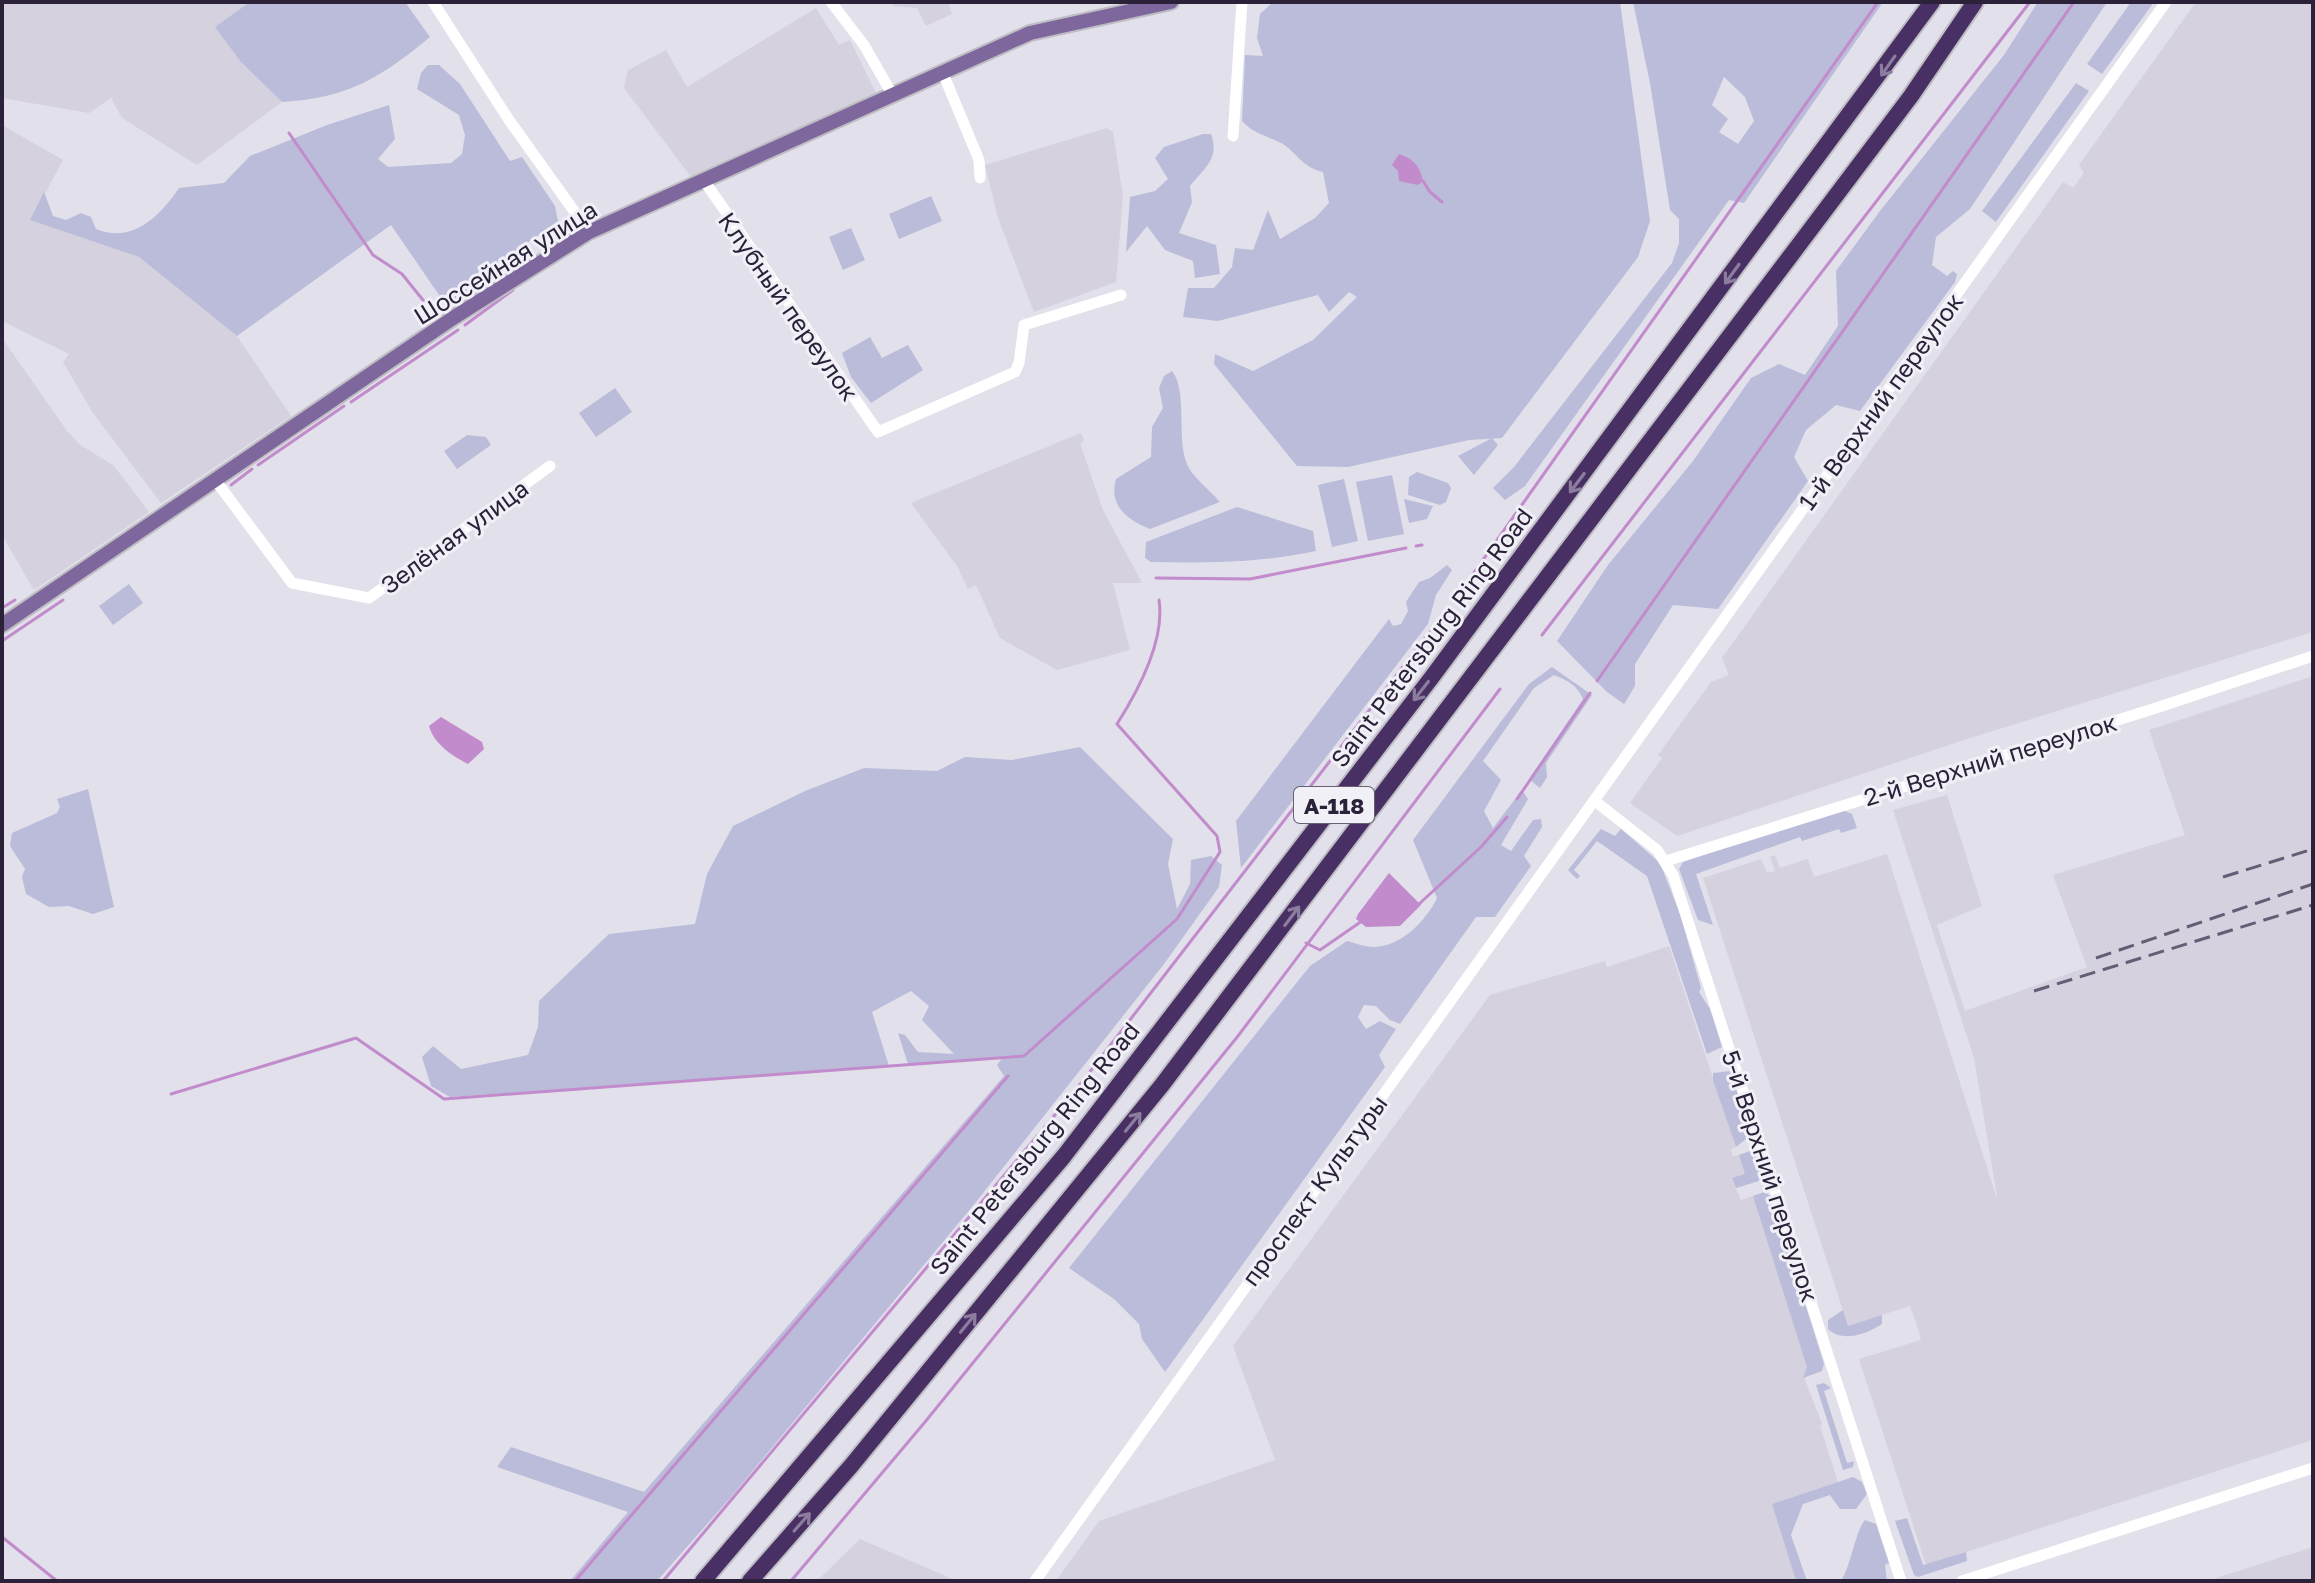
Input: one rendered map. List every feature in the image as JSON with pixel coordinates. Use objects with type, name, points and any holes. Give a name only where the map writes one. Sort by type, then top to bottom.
[{"type":"highway","name":"Saint Petersburg Ring Road","points":[[703,1581],[1064,1156],[1432,677],[1932,2]]},
{"type":"highway","name":"А-118","points":[[750,1581],[851,1466],[1162,1085],[1854,171],[1975,2]]},
{"type":"main road","name":"Шоссейная улица","points":[[2,625],[440,326],[589,232],[1030,33],[1171,2]]},
{"type":"street","points":[[433,2],[509,120],[589,232]]},
{"type":"street","points":[[831,2],[864,45],[892,94]]},
{"type":"street","points":[[1233,136],[1242,2]]},
{"type":"street","name":"1-й Верхний переулок","points":[[1595,801],[2166,2]]},
{"type":"street","points":[[942,71],[979,160],[980,178]]},
{"type":"street","name":"Клубный переулок","points":[[703,179],[878,432],[1015,372],[1024,325],[1121,295]]},
{"type":"street","name":"Зелёная улица","points":[[216,481],[292,583],[369,598],[550,466]]},
{"type":"street","name":"2-й Верхний переулок","points":[[1666,861],[2140,714],[2313,656]]},
{"type":"street","name":"5-й Верхний переулок","points":[[1595,801],[1666,861],[1691,927],[1901,1581]]},
{"type":"street","name":"проспект Культуры","points":[[1035,1581],[1595,801]]},
{"type":"street","points":[[1962,1581],[2313,1468]]},
{"type":"shaded area","points":[[2,2],[252,2],[241,62],[282,102],[197,165],[122,118],[111,98],[89,113],[2,98]]},
{"type":"shaded area","points":[[250,2],[405,2],[430,37],[379,75],[362,83],[326,96],[282,102],[241,62],[215,27]]},
{"type":"shaded area","points":[[892,2],[955,2],[949,5],[952,14],[926,26],[917,8],[894,6]]},
{"type":"shaded area","points":[[1273,2],[1620,2],[1650,221],[1638,257],[1502,438],[1469,440],[1348,467],[1297,466],[1214,364],[1215,354],[1253,371],[1313,340],[1357,297],[1349,292],[1329,312],[1318,295],[1218,321],[1183,317],[1188,288],[1214,288],[1232,267],[1235,248],[1253,250],[1268,210],[1280,239],[1315,218],[1329,203],[1323,172],[1309,167],[1281,143],[1255,132],[1242,121],[1245,55],[1263,56],[1257,38],[1260,14]]},
{"type":"shaded area","points":[[1633,2],[1883,2],[1744,203],[1729,200],[1525,486],[1505,500],[1493,488],[1514,467],[1672,263],[1679,243],[1679,219],[1670,210],[1650,83]],"holes":[[[1724,77],[1745,97],[1754,121],[1738,144],[1719,132],[1728,119],[1712,105]]]},
{"type":"shaded area","points":[[2038,2],[2107,2],[1970,209],[1936,237],[1932,265],[1947,276],[1953,271],[1957,274],[1955,282],[1860,411],[1836,405],[1806,430],[1794,457],[1808,481],[1718,609],[1673,605],[1635,664],[1635,686],[1624,704],[1607,692],[1557,641],[1608,565],[1693,461],[1751,378],[1779,364],[1805,375],[1838,326],[1836,271],[2004,55]]},
{"type":"shaded area","points":[[2131,2],[2154,2],[2102,74],[2087,64]]},
{"type":"shaded area","points":[[2196,2],[2313,2],[2313,632],[1970,738],[1677,836],[1630,803],[1662,758],[1658,755],[1711,682],[1729,675],[1722,658],[2063,182],[2073,188],[2084,173],[2079,165]]},
{"type":"shaded area","points":[[816,8],[839,45],[850,40],[877,95],[691,177],[624,88],[628,70],[666,50],[687,87]]},
{"type":"shaded area","points":[[428,65],[439,65],[460,84],[510,161],[522,157],[555,206],[558,221],[492,268],[488,277],[448,308],[391,225],[237,336],[139,257],[30,220],[44,192],[53,216],[66,220],[81,213],[91,217],[96,229],[109,233],[134,230],[154,217],[179,188],[224,183],[250,156],[327,125],[389,105],[395,139],[378,159],[388,167],[451,163],[462,154],[465,135],[459,115],[417,89],[421,73]]},
{"type":"shaded area","points":[[2076,83],[2089,91],[1996,222],[1982,211]]},
{"type":"shaded area","points":[[2,125],[63,160],[31,220],[139,257],[237,336],[291,416],[161,503],[93,413],[63,362],[69,354],[2,321]]},
{"type":"shaded area","points":[[1107,128],[1113,132],[1123,196],[1116,282],[1034,312],[998,218],[985,165]]},
{"type":"shaded area","points":[[1211,134],[1212,157],[1190,186],[1192,202],[1179,233],[1216,245],[1220,274],[1195,278],[1193,261],[1165,250],[1147,226],[1126,252],[1130,197],[1155,191],[1168,179],[1155,158],[1164,147]]},
{"type":"shaded area","points":[[1399,154],[1418,167],[1423,181],[1418,185],[1399,181],[1398,171],[1392,165]]},
{"type":"shaded area","points":[[931,196],[942,221],[899,239],[889,214]]},
{"type":"shaded area","points":[[851,228],[865,260],[843,270],[829,237]]},
{"type":"shaded area","points":[[870,337],[882,358],[908,345],[923,370],[871,403],[851,377],[842,353]]},
{"type":"shaded area","points":[[2,338],[67,431],[79,444],[114,466],[149,512],[34,590],[2,535]]},
{"type":"shaded area","points":[[1172,371],[1180,390],[1182,441],[1187,464],[1220,502],[1150,529],[1122,511],[1114,489],[1116,479],[1151,457],[1152,427],[1163,408],[1159,388],[1164,376]]},
{"type":"shaded area","points":[[615,388],[632,412],[596,437],[579,413]]},
{"type":"shaded area","points":[[1081,433],[1084,441],[1080,443],[1102,508],[1142,583],[1113,583],[1130,650],[1057,670],[1000,638],[976,585],[968,589],[957,566],[911,503]]},
{"type":"shaded area","points":[[467,435],[486,437],[491,445],[457,469],[444,451]]},
{"type":"shaded area","points":[[1492,438],[1498,445],[1474,475],[1458,456]]},
{"type":"shaded area","points":[[1417,472],[1448,483],[1451,488],[1446,502],[1440,505],[1408,495],[1409,477]]},
{"type":"shaded area","points":[[1392,475],[1404,534],[1368,541],[1356,482]]},
{"type":"shaded area","points":[[1344,479],[1358,541],[1332,547],[1318,485]]},
{"type":"shaded area","points":[[1404,499],[1433,506],[1427,519],[1409,523]]},
{"type":"shaded area","points":[[1237,507],[1313,531],[1316,551],[1234,561],[1151,562],[1145,558],[1146,542]]},
{"type":"shaded area","points":[[1447,565],[1452,570],[1436,595],[1428,624],[1241,868],[1236,821],[1389,619],[1393,626],[1401,624],[1408,611],[1406,602],[1419,582]]},
{"type":"shaded area","points":[[129,584],[143,603],[113,625],[99,606]]},
{"type":"shaded area","points":[[1552,667],[1592,695],[1546,763],[1547,777],[1540,788],[1529,779],[1583,699],[1575,687],[1563,679],[1554,675],[1534,688],[1483,761],[1501,780],[1484,811],[1493,828],[1522,790],[1528,799],[1501,845],[1511,851],[1533,820],[1541,819],[1542,827],[1524,856],[1531,866],[1495,917],[1476,917],[1400,1024],[1390,1020],[1376,1006],[1364,1005],[1358,1017],[1366,1029],[1380,1021],[1396,1029],[1379,1055],[1385,1067],[1165,1372],[1142,1339],[1139,1324],[1114,1299],[1069,1268],[1310,966],[1347,941],[1373,947],[1393,943],[1403,938],[1426,915],[1437,898],[1413,840],[1529,684]]},
{"type":"shaded area","points":[[2313,676],[2313,1440],[1926,1565],[1859,1359],[1921,1340],[1917,1325],[1910,1306],[1848,1326],[1703,878],[1761,859],[1767,873],[1775,871],[1770,857],[1775,855],[1780,868],[1808,859],[1814,877],[1887,854],[1998,1202],[1974,1058],[1893,810],[1947,795],[1982,906],[1937,925],[1965,1011],[2087,967],[2053,875],[2185,835],[2149,730]]},
{"type":"shaded area","points":[[441,717],[482,742],[484,749],[468,764],[444,749],[431,732],[429,726]]},
{"type":"shaded area","points":[[1080,747],[1173,839],[1168,864],[1177,909],[1190,884],[1191,860],[1211,856],[1222,865],[1219,887],[1164,964],[972,1207],[731,1497],[657,1581],[570,1581],[628,1512],[497,1467],[511,1447],[644,1492],[1004,1076],[997,1065],[1003,1057],[908,1064],[898,1033],[905,1035],[918,1052],[954,1054],[922,1020],[929,1006],[911,991],[872,1012],[889,1066],[450,1097],[431,1086],[422,1057],[433,1046],[461,1069],[528,1055],[538,1027],[539,1001],[609,934],[695,924],[707,874],[733,826],[805,791],[864,768],[937,771],[965,757],[1012,760]]},
{"type":"shaded area","points":[[88,789],[114,907],[93,914],[69,906],[49,907],[26,894],[22,877],[25,869],[10,846],[12,833],[57,813],[60,807],[57,799]]},
{"type":"shaded area","points":[[1840,809],[1852,814],[1857,828],[1841,833],[1839,829],[1802,841],[1800,837],[1696,874],[1713,925],[1698,920],[1679,869],[1683,862]]},
{"type":"shaded area","points":[[1601,829],[1615,836],[1621,829],[1660,863],[1680,914],[1701,988],[1699,992],[1710,1009],[1722,1047],[1707,1054],[1647,876],[1597,841],[1574,870],[1580,876],[1577,879],[1568,870]]},
{"type":"shaded area","points":[[1389,873],[1421,905],[1400,926],[1366,927],[1356,919],[1358,914]]},
{"type":"shaded area","points":[[1669,946],[1736,1147],[1731,1149],[1733,1156],[1739,1155],[1746,1174],[1732,1179],[1741,1200],[1753,1196],[1756,1201],[1808,1367],[1804,1377],[1822,1424],[1820,1426],[1838,1482],[1772,1504],[1796,1581],[1056,1581],[1099,1521],[1275,1460],[1233,1346],[1490,995],[1605,961],[1607,967]]},
{"type":"shaded area","points":[[1731,1071],[1751,1135],[1736,1147],[1713,1080],[1713,1073]]},
{"type":"shaded area","points":[[1750,1151],[1757,1154],[1764,1175],[1759,1181],[1736,1188],[1732,1178],[1745,1174],[1739,1155]]},
{"type":"shaded area","points":[[1764,1192],[1771,1196],[1824,1364],[1822,1371],[1803,1378],[1807,1367],[1753,1196]]},
{"type":"shaded area","points":[[1843,1310],[1848,1326],[1882,1315],[1882,1324],[1855,1336],[1840,1336],[1828,1329],[1828,1320]]},
{"type":"shaded area","points":[[1824,1383],[1831,1388],[1824,1391],[1847,1463],[1854,1461],[1853,1467],[1843,1470],[1816,1385]]},
{"type":"shaded area","points":[[1853,1477],[1862,1482],[1867,1494],[1856,1509],[1840,1509],[1830,1495],[1803,1504],[1791,1535],[1807,1581],[1796,1581],[1772,1504]]},
{"type":"shaded area","points":[[1907,1518],[1923,1565],[1966,1552],[1967,1561],[1918,1577],[1914,1575],[1895,1521]]},
{"type":"shaded area","points":[[1865,1520],[1876,1524],[1889,1563],[1885,1565],[1887,1581],[1841,1581],[1859,1532]]},
{"type":"shaded area","points":[[860,1539],[957,1581],[817,1581]]},
{"type":"shaded area","points":[[2313,1547],[2313,1581],[2207,1581]]},
{"type":"waterway","points":[[1463,588],[1878,2]]},
{"type":"waterway","points":[[1542,635],[2030,2]]},
{"type":"waterway","points":[[1597,681],[2074,2]]},
{"type":"waterway","points":[[289,133],[373,255],[402,274],[427,305]]},
{"type":"waterway","points":[[1423,181],[1442,202]]},
{"type":"waterway","points":[[465,325],[513,290]]},
{"type":"waterway","points":[[351,402],[458,330]]},
{"type":"waterway","points":[[258,465],[344,406]]},
{"type":"waterway","points":[[231,485],[252,469]]},
{"type":"waterway","points":[[1416,546],[1422,545]]},
{"type":"waterway","points":[[1156,578],[1250,579],[1406,548]]},
{"type":"waterway","points":[[2,608],[15,600]]},
{"type":"waterway","points":[[2,641],[63,600]]},
{"type":"waterway","points":[[171,1094],[356,1038],[444,1099],[1024,1056],[1177,919],[1220,852],[1217,836],[1117,724],[1141,681],[1154,648],[1160,615],[1159,600]]},
{"type":"waterway","points":[[663,1581],[1075,1091],[1432,629]]},
{"type":"waterway","points":[[791,1581],[925,1422],[1238,1036],[1500,689]]},
{"type":"waterway","points":[[1517,799],[1590,693]]},
{"type":"waterway","points":[[1419,904],[1481,847],[1507,817]]},
{"type":"waterway","points":[[1306,943],[1320,950],[1362,921]]},
{"type":"waterway","points":[[575,1581],[1008,1076]]},
{"type":"waterway","points":[[2,1537],[57,1581]]},
{"type":"railway","points":[[2223,877],[2313,849]]},
{"type":"railway","points":[[2096,958],[2313,884]]},
{"type":"railway","points":[[2034,991],[2313,905]]}]
